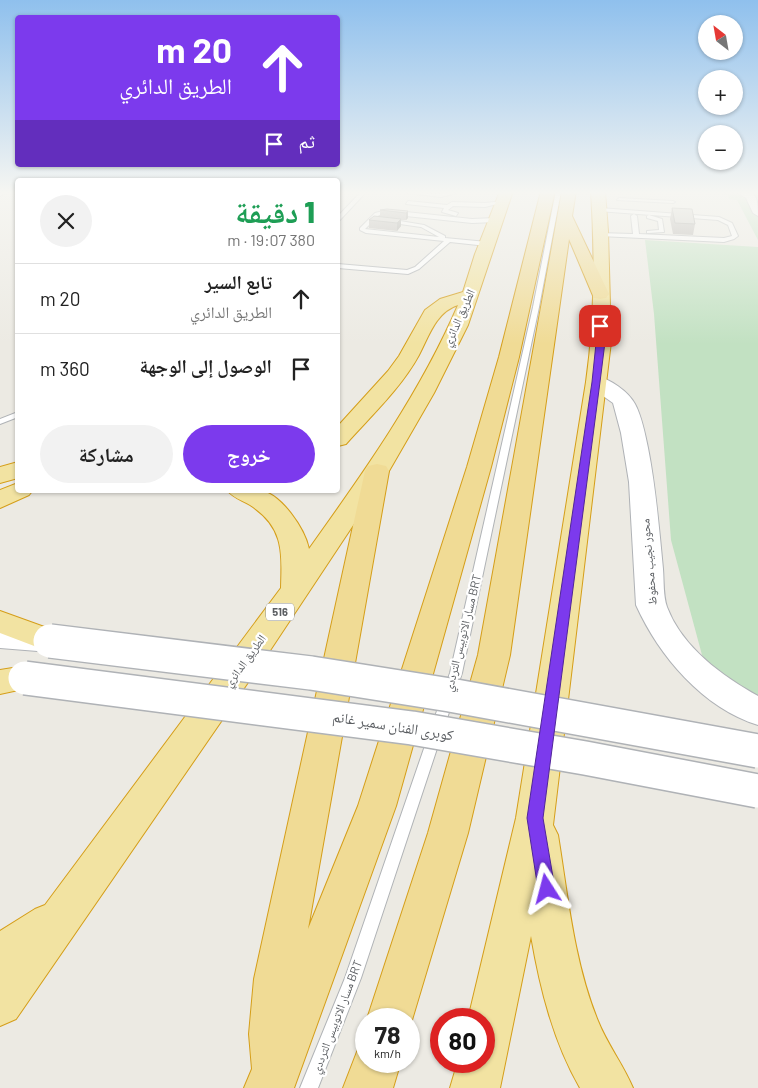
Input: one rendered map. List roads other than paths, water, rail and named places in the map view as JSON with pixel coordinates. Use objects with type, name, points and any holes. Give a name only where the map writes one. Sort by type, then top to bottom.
[{"type":"highway","name":"الطريق الدائري","points":[[0,1003],[378,471],[423,393],[459,325],[489,242]]},
{"type":"highway","points":[[272,1081],[377,806],[482,459],[510,357],[546,242]]},
{"type":"highway","points":[[393,1008],[448,833],[494,655],[554,242]]},
{"type":"highway","points":[[578,242],[588,270],[600,294]]},
{"type":"highway","points":[[494,1008],[535,818],[601,342],[600,294],[606,242]]},
{"type":"highway","points":[[340,437],[395,375],[408,357],[431,314],[446,303],[471,295]]},
{"type":"highway","points":[[0,476],[15,470]]},
{"type":"highway","points":[[272,1081],[273,1008],[277,979],[378,471]]},
{"type":"highway","points":[[0,500],[15,492]]},
{"type":"highway","points":[[245,493],[268,506],[286,524],[295,546],[296,588]]},
{"type":"highway","points":[[0,621],[50,641]]},
{"type":"highway","points":[[721,784],[758,803]]},
{"type":"highway","points":[[535,818],[561,978],[569,1009],[580,1040],[608,1088]]},
{"type":"highway","points":[[0,956],[63,914]]},
{"type":"highway","points":[[368,1088],[373,1073]]},
{"type":"highway","points":[[475,1088],[479,1073]]},
{"type":"main road","name":"محور نجيب محفوظ","points":[[596,382],[621,398],[625,405],[633,433],[642,482],[651,605],[656,618],[675,648],[688,662],[723,691],[758,712]]},
{"type":"main road","points":[[0,637],[50,641],[320,674],[557,714],[758,751]]},
{"type":"main road","name":"كوبرى الفنان سمير غانم","points":[[8,678],[269,708],[412,728],[562,753],[758,791]]},
{"type":"lane","points":[[340,266],[408,272],[417,268],[446,242]]},
{"type":"lane","name":"مسار الاتوبيس الترددي BRT","points":[[309,1088],[353,978],[456,673],[550,242]]},
{"type":"lane","points":[[0,422],[15,415]]}]
